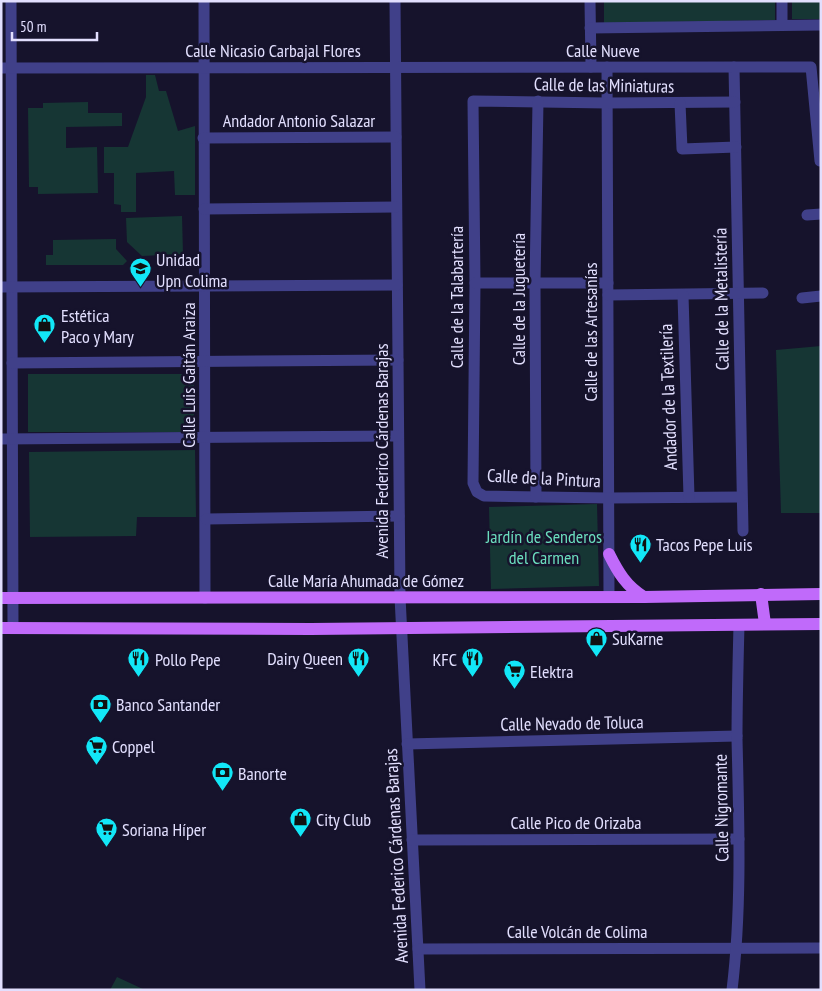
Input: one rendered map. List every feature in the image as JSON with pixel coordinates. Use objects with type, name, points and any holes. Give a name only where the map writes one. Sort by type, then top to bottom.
[{"type":"main road","points":[[609,554],[632,590],[644,597]]},
{"type":"main road","points":[[761,594],[765,624]]},
{"type":"main road","name":"Calle María Ahumada de Gómez","points":[[7,598],[644,597],[821,594]]},
{"type":"main road","points":[[7,628],[401,628],[821,624]]},
{"type":"street","points":[[7,628],[6,439],[12,363],[6,287],[6,68],[11,1]]},
{"type":"street","name":"Calle Luis Gaitán Araiza","points":[[204,1],[205,598]]},
{"type":"street","name":"Avenida Federico Cárdenas Barajas","points":[[395,1],[400,597],[420,990]]},
{"type":"street","points":[[590,1],[591,67]]},
{"type":"street","points":[[782,1],[782,26]]},
{"type":"street","points":[[590,28],[821,25]]},
{"type":"street","name":"Calle Nicasio Carbajal Flores","points":[[6,68],[395,67]]},
{"type":"street","name":"Calle Nueve","points":[[395,67],[811,67],[818,116]]},
{"type":"street","name":"Calle de las Artesanías","points":[[607,67],[609,596]]},
{"type":"street","name":"Calle de la Metalistería","points":[[734,67],[740,293],[743,531]]},
{"type":"street","name":"Calle de las Miniaturas","points":[[473,101],[607,104],[735,102]]},
{"type":"street","name":"Calle de la Talabartería","points":[[473,101],[473,484],[477,492]]},
{"type":"street","name":"Calle de la Juguetería","points":[[536,497],[535,283],[538,101]]},
{"type":"street","points":[[680,103],[682,149],[736,147]]},
{"type":"street","points":[[818,116],[820,162]]},
{"type":"street","name":"Andador Antonio Salazar","points":[[203,138],[396,137]]},
{"type":"street","points":[[204,209],[396,207]]},
{"type":"street","points":[[807,215],[821,214]]},
{"type":"street","points":[[474,283],[608,282]]},
{"type":"street","points":[[6,287],[397,285]]},
{"type":"street","points":[[608,295],[763,293]]},
{"type":"street","name":"Andador de la Textilería","points":[[683,295],[689,498]]},
{"type":"street","points":[[802,298],[821,296]]},
{"type":"street","points":[[12,363],[398,360]]},
{"type":"street","points":[[6,439],[398,436]]},
{"type":"street","name":"Calle de la Pintura","points":[[477,492],[484,496],[536,497],[742,497]]},
{"type":"street","points":[[206,519],[399,516]]},
{"type":"street","name":"Calle Nigromante","points":[[732,990],[737,947],[739,625]]},
{"type":"street","name":"Calle Nevado de Toluca","points":[[407,744],[737,736]]},
{"type":"street","name":"Calle Pico de Orizaba","points":[[412,840],[739,839]]},
{"type":"street","name":"Calle Volcán de Colima","points":[[418,950],[821,948]]},
{"type":"green space","points":[[604,1],[775,1],[775,20],[604,23]]},
{"type":"green space","points":[[792,1],[821,1],[821,19],[792,19]]},
{"type":"green space","points":[[146,75],[155,75],[159,91],[166,91],[178,131],[195,126],[195,195],[175,195],[174,171],[136,173],[136,212],[121,212],[121,205],[114,204],[114,173],[104,173],[104,147],[128,147],[146,97]]},
{"type":"green space","points":[[88,102],[88,113],[122,113],[122,126],[66,127],[66,148],[97,147],[98,193],[38,194],[38,187],[29,187],[28,108],[43,108],[43,103]]},
{"type":"green space","points":[[182,216],[183,254],[142,256],[127,242],[126,218]]},
{"type":"green space","points":[[116,239],[116,249],[127,261],[123,265],[46,265],[46,255],[53,255],[53,240]]},
{"type":"green space","points":[[821,346],[821,513],[781,513],[776,350]]},
{"type":"green space","points":[[28,374],[194,374],[194,432],[28,432]]},
{"type":"green space","points":[[195,450],[196,517],[137,517],[136,536],[30,537],[29,452]]},
{"type":"green space","name":"Jardín de Senderos del Carmen","points":[[597,504],[599,586],[491,589],[489,507]]},
{"type":"green space","points":[[117,977],[145,990],[110,990]]},
{"type":"place","name":"Unidad Upn Colima","points":[[140,288]]},
{"type":"place","name":"Estética Paco y Mary","points":[[45,344]]},
{"type":"place","name":"Tacos Pepe Luis","points":[[640,563]]},
{"type":"place","name":"SuKarne","points":[[596,657]]},
{"type":"place","name":"Dairy Queen","points":[[359,677]]},
{"type":"place","name":"Pollo Pepe","points":[[139,678]]},
{"type":"place","name":"KFC","points":[[473,678]]},
{"type":"place","name":"Elektra","points":[[514,690]]},
{"type":"place","name":"Banco Santander","points":[[100,723]]},
{"type":"place","name":"Coppel","points":[[96,765]]},
{"type":"place","name":"Banorte","points":[[222,792]]},
{"type":"place","name":"City Club","points":[[300,838]]},
{"type":"place","name":"Soriana Híper","points":[[106,848]]}]
